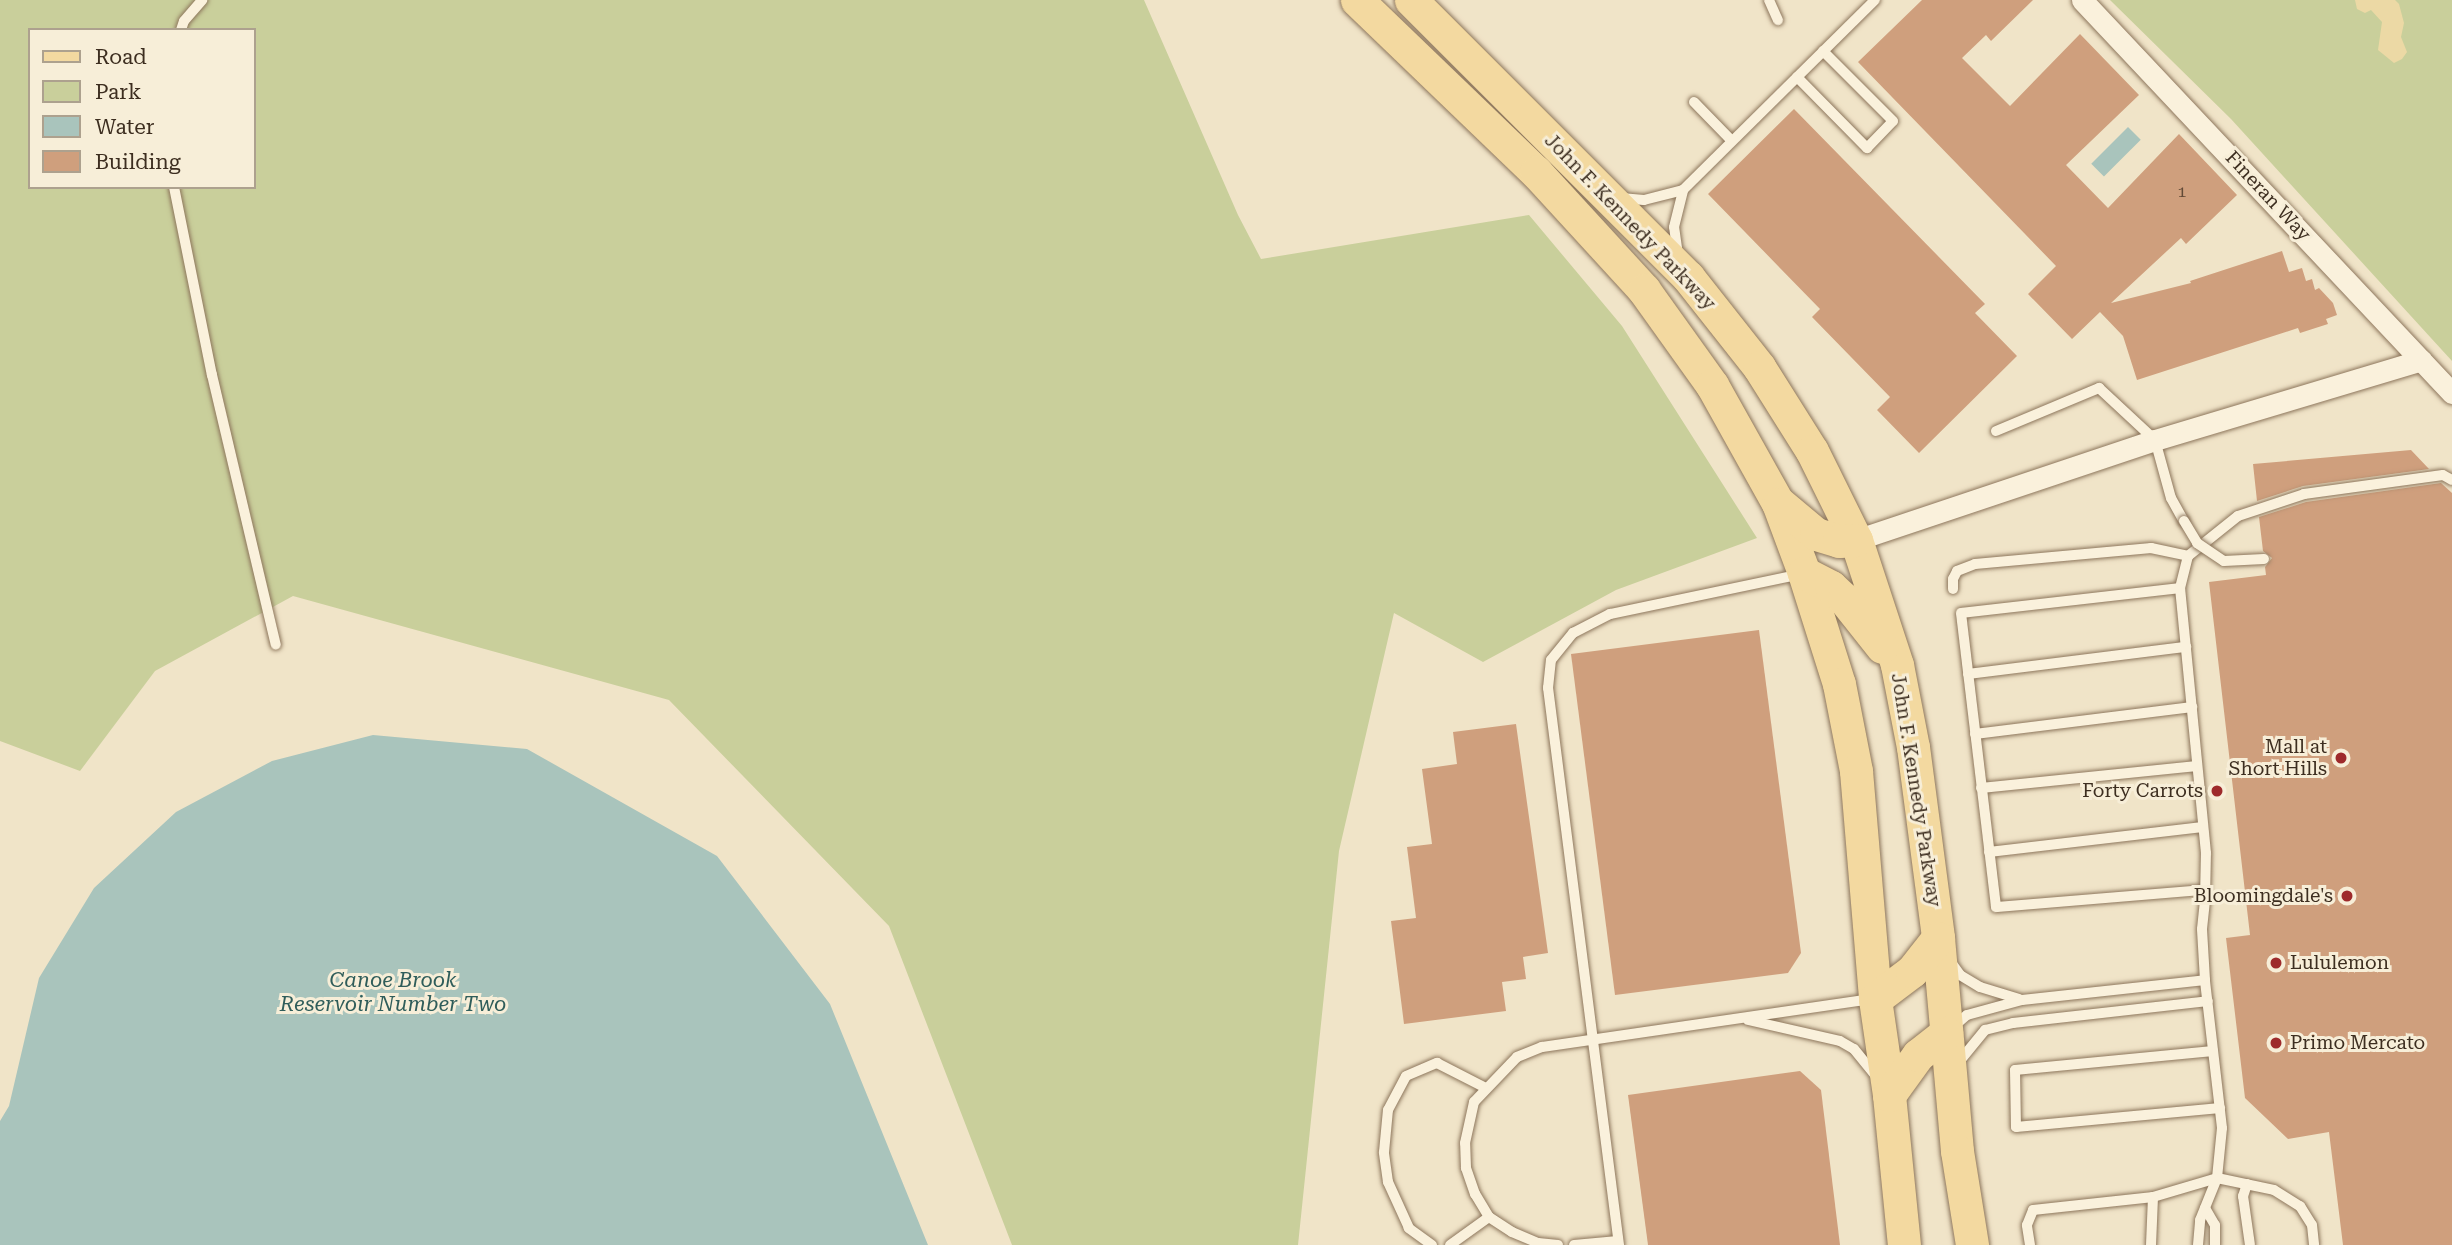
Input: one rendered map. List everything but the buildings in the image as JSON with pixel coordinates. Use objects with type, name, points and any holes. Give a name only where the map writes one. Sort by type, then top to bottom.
[{"type":"main road","name":"John F. Kennedy Parkway","points":[[1357,0],[1536,172],[1644,290],[1712,385],[1778,503],[1804,573],[1839,684],[1856,771],[1875,999],[1889,1095],[1904,1245]]},
{"type":"main road","name":"John F. Kennedy Parkway","points":[[1411,0],[1679,269],[1759,367],[1812,451],[1856,540],[1897,665],[1926,831],[1951,1082],[1972,1245]]},
{"type":"main road","points":[[1778,503],[1816,534],[1839,541],[1856,540]]},
{"type":"main road","points":[[1804,573],[1830,587],[1844,599],[1897,665]]},
{"type":"main road","points":[[1875,999],[1912,971],[1938,938]]},
{"type":"main road","points":[[1889,1095],[1918,1055],[1946,1033]]},
{"type":"street","name":"Fineran Way","points":[[2082,0],[2452,393]]},
{"type":"street","points":[[1856,540],[2155,440],[2421,360]]},
{"type":"lane","points":[[182,28],[184,21],[202,0]]},
{"type":"lane","points":[[1769,0],[1778,20]]},
{"type":"lane","points":[[1609,197],[1644,200],[1683,190],[1875,0]]},
{"type":"lane","points":[[1797,77],[1867,148],[1894,121],[1823,51]]},
{"type":"lane","points":[[1694,102],[1732,141]]},
{"type":"lane","points":[[174,189],[212,374],[276,645]]},
{"type":"lane","points":[[1679,269],[1674,228],[1683,190]]},
{"type":"lane","points":[[1996,431],[2099,388],[2155,440],[2171,498],[2197,543],[2224,561],[2264,559]]},
{"type":"lane","points":[[2198,1245],[2200,1220],[2217,1178],[2222,1128],[2205,980],[2203,827],[2180,588],[2188,556],[2238,516],[2304,494],[2443,475],[2452,480]]},
{"type":"lane","points":[[1954,589],[1953,579],[1957,571],[1975,564],[2151,548],[2188,556]]},
{"type":"lane","points":[[1574,1245],[1618,1243],[1548,688],[1551,660],[1573,633],[1610,614],[1804,573]]},
{"type":"lane","points":[[2180,588],[1961,614],[1996,907],[2205,890]]},
{"type":"lane","points":[[1968,674],[2186,647]]},
{"type":"lane","points":[[1975,734],[2192,707]]},
{"type":"lane","points":[[1981,788],[2197,766]]},
{"type":"lane","points":[[1989,852],[2203,827]]},
{"type":"lane","points":[[1938,938],[1961,975],[1980,987],[2022,1000]]},
{"type":"lane","points":[[1946,1033],[1967,1015],[2022,1000],[2205,980]]},
{"type":"lane","points":[[1558,1245],[1538,1243],[1512,1232],[1489,1217],[1475,1194],[1466,1168],[1465,1143],[1474,1101],[1484,1087],[1517,1057],[1542,1048],[1875,999]]},
{"type":"lane","points":[[1951,1082],[1960,1058],[1985,1030],[2013,1023],[2207,1001]]},
{"type":"lane","points":[[1742,1018],[1840,1041],[1854,1049],[1889,1095]]},
{"type":"lane","points":[[2213,1051],[2015,1070],[2017,1128],[2220,1108]]},
{"type":"lane","points":[[1432,1245],[1409,1228],[1388,1182],[1384,1152],[1388,1110],[1406,1076],[1437,1063],[1484,1087]]},
{"type":"lane","points":[[2030,1245],[2027,1224],[2033,1210],[2153,1197],[2217,1178],[2274,1191],[2300,1206],[2312,1225],[2314,1245]]},
{"type":"lane","points":[[2246,1184],[2244,1196],[2250,1245]]},
{"type":"lane","points":[[2151,1245],[2153,1197]]},
{"type":"lane","points":[[2205,1208],[2215,1225],[2215,1245]]},
{"type":"lane","points":[[1450,1245],[1489,1217]]},
{"type":"green space","points":[[0,0],[1144,0],[1238,215],[1261,259],[1529,215],[1622,326],[1757,538],[1616,590],[1483,662],[1394,613],[1339,851],[1298,1245],[1012,1245],[889,926],[669,700],[293,596],[155,671],[80,771],[0,741]]},
{"type":"green space","points":[[2110,0],[2452,0],[2452,361],[2231,119]]},
{"type":"sand","points":[[2355,0],[2395,0],[2399,4],[2404,23],[2401,37],[2407,52],[2402,59],[2394,63],[2378,50],[2382,22],[2371,10],[2365,13],[2357,9]]},
{"type":"water","points":[[2128,127],[2141,140],[2104,176],[2091,164]]},
{"type":"water","name":"Canoe Brook Reservoir Number Two","points":[[373,735],[527,749],[717,856],[830,1004],[928,1245],[0,1245],[0,1121],[9,1106],[39,978],[94,888],[176,812],[272,761]]},
{"type":"place","name":"Mall at Short Hills","points":[[2341,758]]},
{"type":"place","name":"Forty Carrots","points":[[2217,791]]},
{"type":"place","name":"Bloomingdale's","points":[[2347,896]]},
{"type":"place","name":"Lululemon","points":[[2276,963]]},
{"type":"place","name":"Primo Mercato","points":[[2276,1043]]}]
